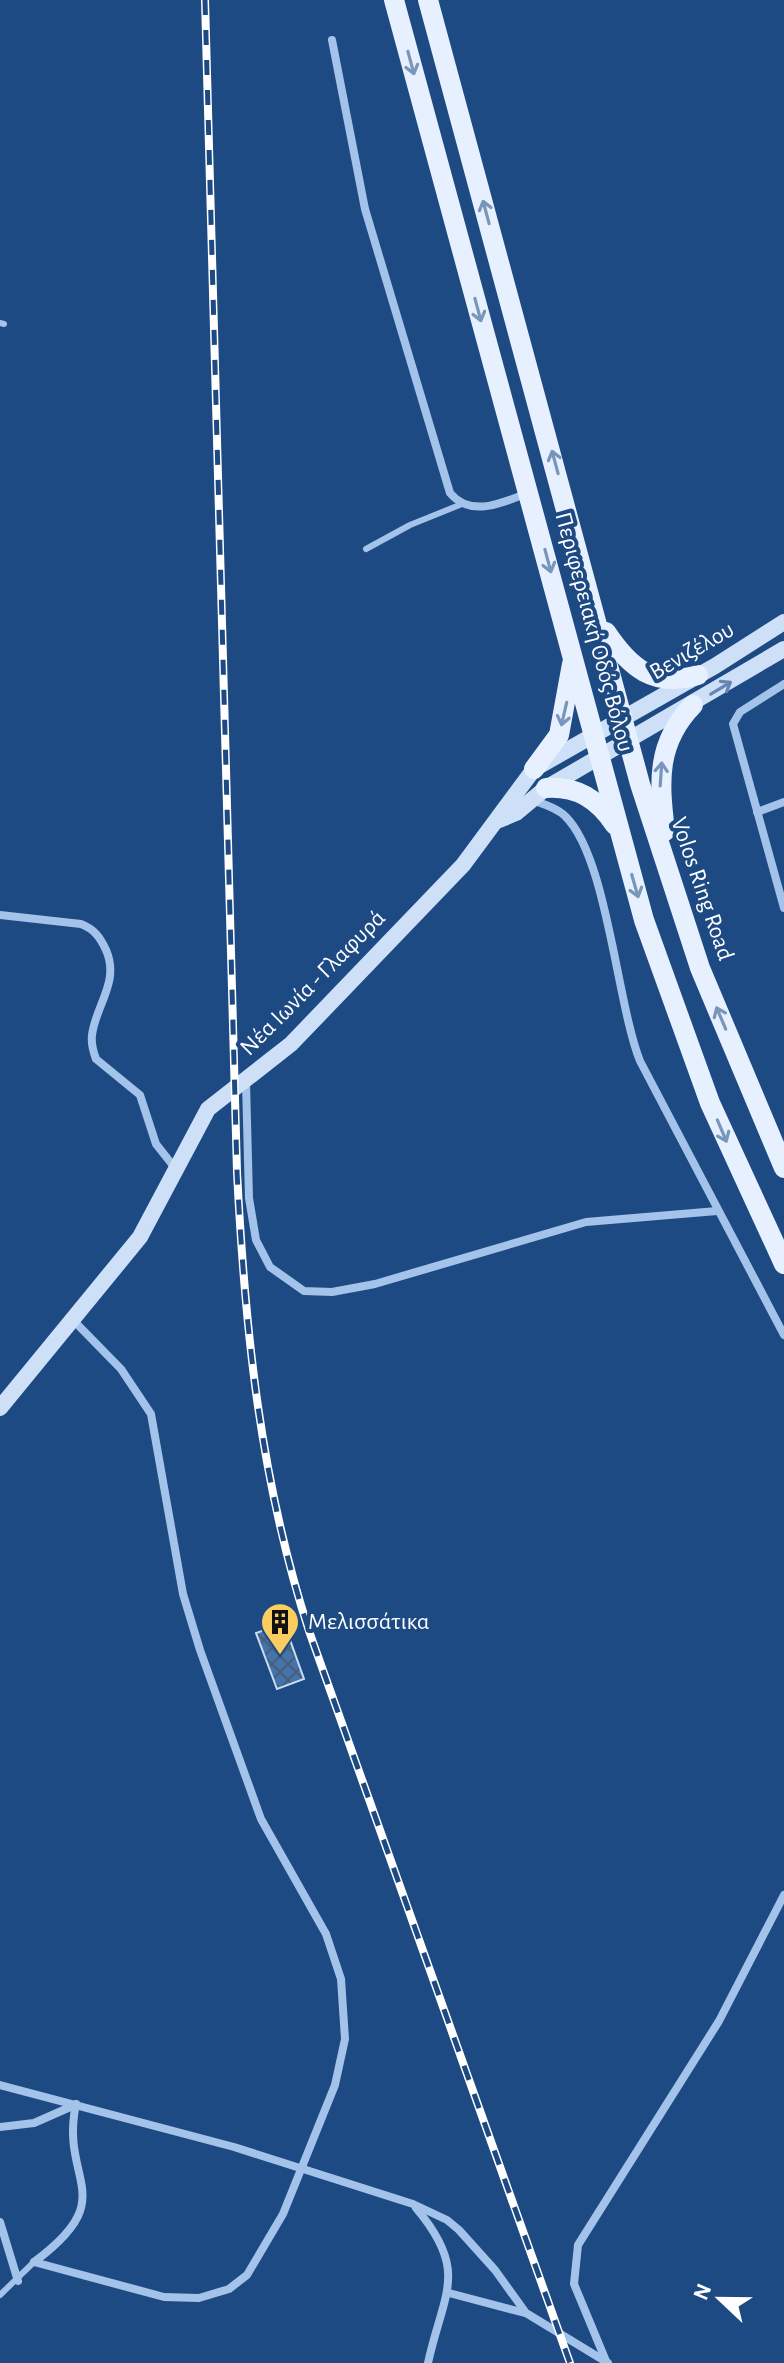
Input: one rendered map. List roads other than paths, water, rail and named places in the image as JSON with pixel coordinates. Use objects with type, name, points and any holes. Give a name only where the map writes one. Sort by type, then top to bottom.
[{"type":"main road","name":"Περιφερειακή Οδός Βόλου","points":[[394,0],[596,734],[644,920],[710,1103],[784,1264]]},
{"type":"main road","name":"Περιφερειακή Οδός Βόλου","points":[[428,0],[598,618]]},
{"type":"main road","points":[[598,618],[628,661],[647,675],[668,680],[698,675]]},
{"type":"main road","name":"Volos Ring Road","points":[[598,618],[623,718],[670,879],[700,968],[784,1168]]},
{"type":"main road","name":"Βενιζέλου","points":[[623,718],[784,622]]},
{"type":"main road","name":"Βενιζέλου","points":[[630,741],[784,649]]},
{"type":"main road","points":[[534,769],[553,746],[563,724],[573,652]]},
{"type":"main road","points":[[670,879],[659,785],[662,759],[671,733],[693,705]]},
{"type":"main road","name":"Νέα Ιωνία - Γλαφυρά","points":[[1,1406],[140,1237],[208,1109],[291,1044],[463,865],[534,769],[623,718]]},
{"type":"main road","name":"Νέα Ιωνία - Γλαφυρά","points":[[496,822],[516,813],[538,794],[630,741]]},
{"type":"main road","points":[[538,794],[567,788],[587,796],[604,810],[620,834]]},
{"type":"street","points":[[332,40],[365,209],[447,484],[462,504],[480,508],[529,493]]},
{"type":"street","points":[[784,684],[740,712],[734,720],[784,908]]},
{"type":"street","points":[[538,794],[562,813],[582,842],[614,951],[634,1046],[784,1335]]},
{"type":"street","points":[[757,812],[784,802]]},
{"type":"street","points":[[0,915],[81,924],[92,929],[103,943],[111,969],[111,982],[92,1032],[96,1059],[140,1095],[156,1144],[176,1169]]},
{"type":"street","points":[[246,1082],[249,1198],[256,1240],[270,1267],[304,1291],[332,1292],[375,1284],[586,1222],[717,1211]]},
{"type":"street","points":[[34,2262],[164,2297],[199,2298],[229,2289],[247,2275],[268,2243],[304,2168],[335,2085],[345,2039],[341,1979],[326,1934],[249,1791],[200,1650],[183,1594],[151,1414],[121,1369],[74,1321]]},
{"type":"street","points":[[607,2362],[574,2284],[578,2245],[719,2021],[784,1895]]},
{"type":"street","points":[[0,2085],[304,2168],[413,2204],[447,2220],[459,2230],[526,2313]]},
{"type":"street","points":[[0,2127],[34,2123],[76,2104]]},
{"type":"street","points":[[34,2262],[70,2231],[82,2206],[72,2123],[76,2104]]},
{"type":"street","points":[[413,2204],[442,2244],[449,2293],[429,2362]]},
{"type":"street","points":[[0,2222],[18,2281]]},
{"type":"street","points":[[449,2293],[526,2313],[607,2362]]},
{"type":"lane","points":[[366,549],[410,525],[462,504]]},
{"type":"lane","points":[[0,2295],[18,2281],[34,2262]]},
{"type":"railway","points":[[205,0],[237,1172],[250,1346],[258,1404],[278,1518],[309,1631],[570,2363]]},
{"type":"place","name":"Μελισσάτικα","points":[[280,1656]]}]
